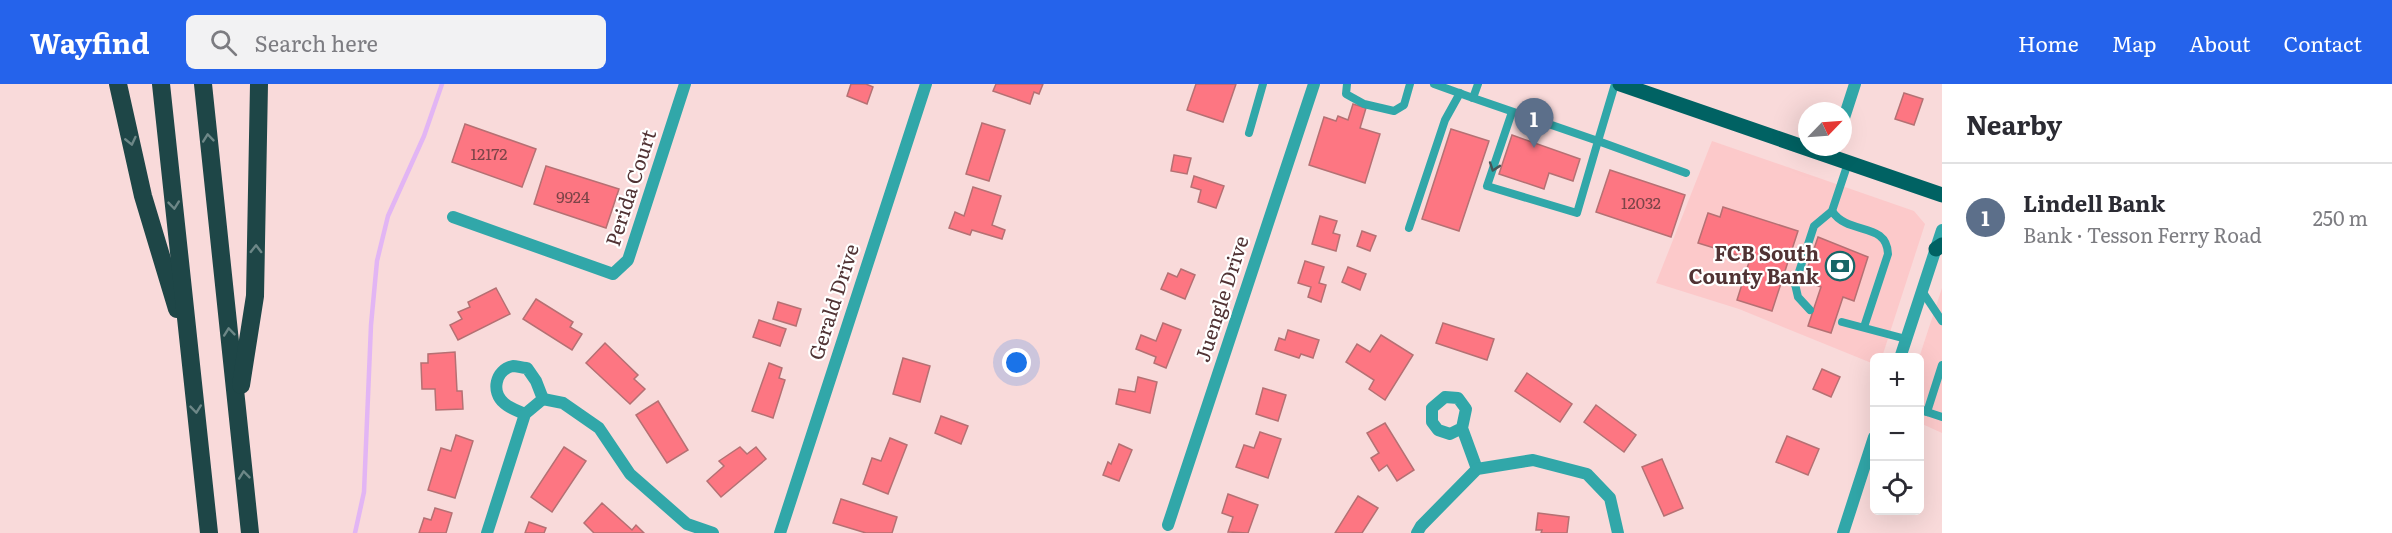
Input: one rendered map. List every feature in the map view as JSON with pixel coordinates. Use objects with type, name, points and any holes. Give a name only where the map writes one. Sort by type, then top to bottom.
[{"type":"highway","points":[[118,84],[143,196],[190,351]]},
{"type":"highway","points":[[161,84],[209,533]]},
{"type":"highway","points":[[203,84],[250,533]]},
{"type":"highway","points":[[237,411],[255,296],[259,84]]},
{"type":"main road","points":[[1620,84],[1798,141]]},
{"type":"main road","points":[[1838,156],[1848,163],[1942,195]]},
{"type":"street","name":"Perida Court","points":[[453,218],[613,274],[628,260],[685,84]]},
{"type":"street","name":"Gerald Drive","points":[[780,533],[926,84]]},
{"type":"street","name":"Juengle Drive","points":[[1168,525],[1314,84]]},
{"type":"street","points":[[1849,102],[1855,84]]},
{"type":"street","points":[[1901,353],[1939,247],[1942,230]]},
{"type":"street","points":[[525,414],[504,403],[496,393],[496,381],[502,371],[513,366],[526,368],[536,381],[543,399]]},
{"type":"street","points":[[487,533],[525,414],[543,399]]},
{"type":"street","points":[[543,399],[563,403],[591,421],[599,428],[630,474],[687,524],[713,533]]},
{"type":"street","points":[[1462,428],[1478,469]]},
{"type":"street","points":[[1843,533],[1870,452]]},
{"type":"street","points":[[1417,533],[1421,526],[1478,469],[1533,460],[1587,474],[1610,498],[1618,533]]},
{"type":"lane","points":[[1249,133],[1263,84]]},
{"type":"lane","points":[[1347,84],[1346,94],[1365,104],[1394,111],[1404,105],[1410,84]]},
{"type":"lane","points":[[1434,84],[1686,172]]},
{"type":"lane","points":[[1473,98],[1478,84]]},
{"type":"lane","points":[[1512,111],[1487,186],[1577,213],[1615,84]]},
{"type":"lane","points":[[1409,228],[1445,120],[1460,93]]},
{"type":"lane","points":[[1810,310],[1798,297],[1795,284],[1814,226],[1832,211],[1848,163]]},
{"type":"lane","points":[[1832,211],[1839,221],[1881,235],[1888,245],[1888,254],[1864,327]]},
{"type":"lane","points":[[1922,291],[1942,321]]},
{"type":"lane","points":[[1842,322],[1906,339]]},
{"type":"lane","points":[[1924,409],[1942,365]]},
{"type":"lane","points":[[1924,411],[1942,417]]},
{"type":"shaded area","points":[[1712,141],[1914,211],[1925,224],[1883,353],[1870,353],[1870,362],[1739,309],[1656,283]]},
{"type":"shaded area","points":[[1942,288],[1942,433],[1924,425],[1924,353],[1921,353]]},
{"type":"building","points":[[851,84],[866,84],[873,87],[867,104],[847,96]]},
{"type":"building","points":[[996,84],[1043,84],[1039,94],[1034,92],[1030,104],[993,91]]},
{"type":"building","points":[[1196,84],[1236,84],[1223,122],[1187,110]]},
{"type":"building","points":[[1904,93],[1923,99],[1914,125],[1895,119]]},
{"type":"building","points":[[1353,104],[1366,108],[1360,128],[1380,134],[1365,183],[1309,165],[1324,117],[1336,121],[1338,116],[1348,120]]},
{"type":"building","points":[[982,123],[1005,130],[989,181],[966,174]]},
{"type":"building","points":[[465,124],[536,149],[522,187],[452,162]]},
{"type":"building","points":[[1451,129],[1489,141],[1459,231],[1422,219]]},
{"type":"building","points":[[1512,135],[1580,159],[1573,181],[1549,173],[1544,189],[1499,174]]},
{"type":"building","points":[[1174,155],[1191,158],[1187,174],[1171,171]]},
{"type":"building","points":[[546,166],[619,189],[606,228],[534,204]]},
{"type":"building","points":[[1610,170],[1685,195],[1671,237],[1596,212]]},
{"type":"building","points":[[1194,176],[1224,186],[1216,208],[1198,202],[1201,190],[1191,187]]},
{"type":"building","points":[[973,187],[1001,196],[992,225],[1005,230],[1002,239],[972,230],[970,235],[949,228],[955,212],[964,216]]},
{"type":"building","points":[[1723,207],[1798,231],[1772,311],[1737,300],[1750,259],[1698,243],[1708,213],[1720,217]]},
{"type":"building","points":[[1320,216],[1337,221],[1333,233],[1340,235],[1336,251],[1312,244]]},
{"type":"building","points":[[1362,231],[1376,236],[1370,251],[1357,246]]},
{"type":"building","points":[[1818,237],[1868,257],[1854,301],[1843,297],[1831,333],[1808,326],[1821,287],[1803,281]]},
{"type":"building","points":[[1305,261],[1324,267],[1319,283],[1326,285],[1321,302],[1308,297],[1311,287],[1298,283]]},
{"type":"building","points":[[1348,267],[1366,274],[1360,290],[1342,282]]},
{"type":"building","points":[[1181,269],[1195,275],[1185,299],[1161,289],[1168,273],[1177,277]]},
{"type":"building","points":[[496,288],[510,314],[458,340],[450,325],[462,319],[458,312],[470,307],[468,302]]},
{"type":"building","points":[[536,299],[573,322],[570,327],[582,334],[572,350],[523,319]]},
{"type":"building","points":[[778,302],[801,309],[796,326],[773,319]]},
{"type":"building","points":[[759,320],[786,329],[780,346],[753,337]]},
{"type":"building","points":[[1163,323],[1181,330],[1166,368],[1154,363],[1156,357],[1136,349],[1141,335],[1156,341]]},
{"type":"building","points":[[1443,323],[1494,339],[1487,360],[1436,343]]},
{"type":"building","points":[[1288,330],[1319,340],[1313,358],[1301,354],[1299,358],[1275,350],[1279,338],[1285,340]]},
{"type":"building","points":[[1381,335],[1413,355],[1385,400],[1369,389],[1374,380],[1346,362],[1357,344],[1370,352]]},
{"type":"building","points":[[605,343],[638,375],[634,379],[645,389],[630,404],[586,363]]},
{"type":"building","points":[[455,352],[457,391],[462,391],[463,409],[436,410],[435,389],[422,389],[421,363],[428,363],[428,354]]},
{"type":"building","points":[[903,358],[930,366],[920,402],[893,394]]},
{"type":"building","points":[[769,363],[782,368],[779,378],[785,380],[773,418],[752,411]]},
{"type":"building","points":[[1822,369],[1840,377],[1831,397],[1813,389]]},
{"type":"building","points":[[1527,373],[1572,404],[1560,422],[1515,391]]},
{"type":"building","points":[[1138,377],[1157,382],[1150,413],[1116,404],[1119,389],[1135,392]]},
{"type":"building","points":[[1263,388],[1286,395],[1278,421],[1256,414]]},
{"type":"building","points":[[658,401],[688,450],[667,463],[636,415]]},
{"type":"building","points":[[1596,405],[1636,435],[1624,452],[1584,422]]},
{"type":"building","points":[[941,416],[968,426],[961,444],[935,433]]},
{"type":"building","points":[[1385,423],[1414,470],[1397,481],[1387,465],[1379,471],[1371,458],[1379,453],[1367,433]]},
{"type":"building","points":[[1260,432],[1281,439],[1268,478],[1236,467],[1244,445],[1254,448]]},
{"type":"building","points":[[456,435],[473,441],[455,498],[428,490],[441,448],[451,451]]},
{"type":"building","points":[[1787,436],[1819,449],[1808,475],[1776,462]]},
{"type":"building","points":[[890,438],[907,445],[888,494],[863,484],[872,458],[881,461]]},
{"type":"building","points":[[1119,444],[1132,450],[1119,481],[1103,475],[1108,462],[1111,464]]},
{"type":"building","points":[[564,447],[586,461],[552,512],[531,497]]},
{"type":"building","points":[[740,447],[747,454],[756,447],[766,459],[721,497],[707,481],[724,466],[719,461]]},
{"type":"building","points":[[1662,459],[1683,508],[1664,516],[1642,467]]},
{"type":"building","points":[[1228,494],[1258,505],[1248,533],[1228,532],[1233,517],[1222,513]]},
{"type":"building","points":[[1358,496],[1378,508],[1362,533],[1335,533]]},
{"type":"building","points":[[841,499],[897,517],[892,533],[866,533],[833,523]]},
{"type":"building","points":[[602,503],[632,530],[636,525],[644,533],[594,533],[584,523]]},
{"type":"building","points":[[435,508],[452,513],[446,533],[419,533],[424,518],[431,520]]},
{"type":"building","points":[[1538,513],[1569,517],[1567,533],[1541,533],[1542,530],[1536,530]]},
{"type":"building","points":[[529,522],[546,528],[544,533],[525,533]]},
{"type":"waterway","points":[[355,533],[364,492],[371,325],[377,261],[388,216],[424,136],[442,84]]},
{"type":"place","name":"Lindell Bank","points":[[1534,148]]},
{"type":"place","name":"FCB South County Bank","points":[[1840,266]]}]
